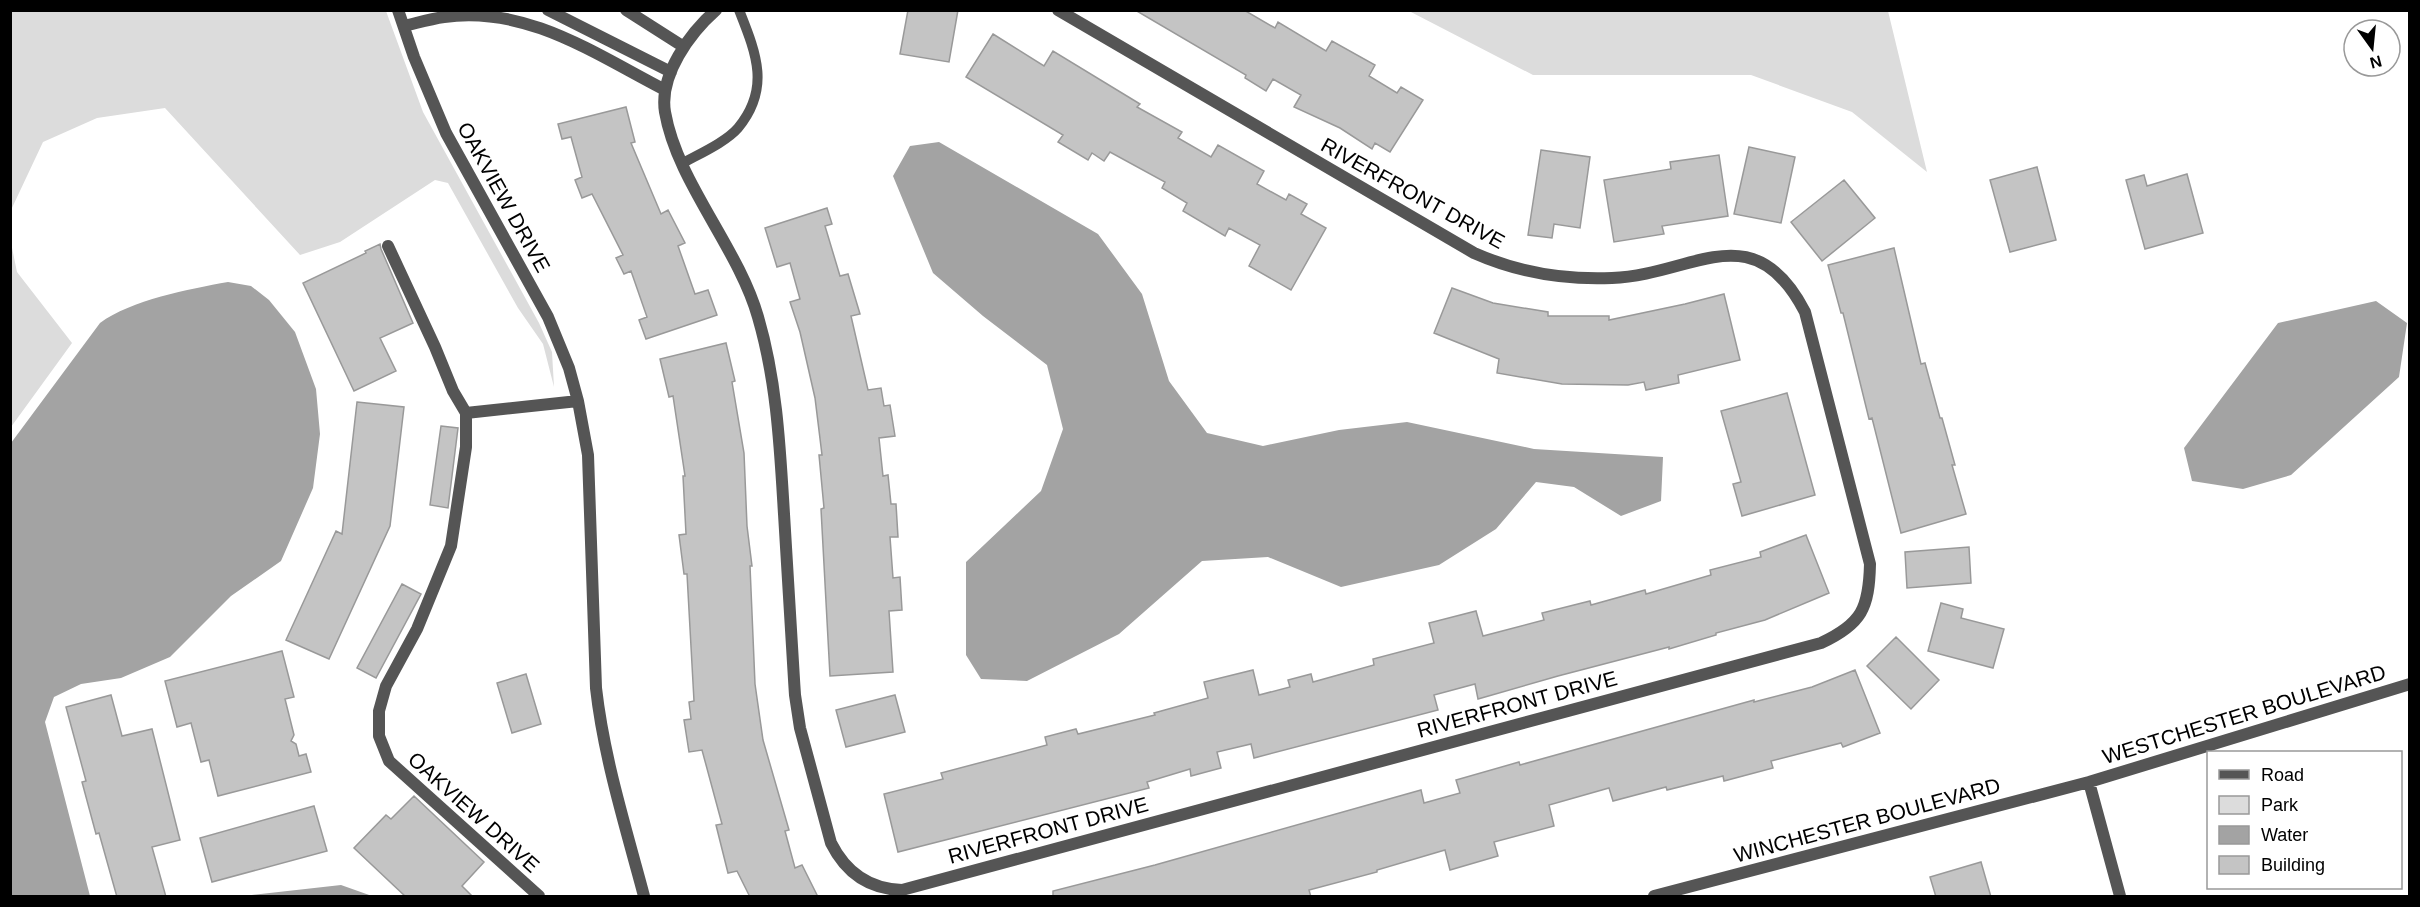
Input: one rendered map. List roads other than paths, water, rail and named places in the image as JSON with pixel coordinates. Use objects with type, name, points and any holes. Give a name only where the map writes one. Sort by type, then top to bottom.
[{"type":"street","name":"OAKVIEW DRIVE","points":[[398,10],[446,133],[548,317],[566,360],[578,400],[588,455],[596,688],[599,716],[644,897]]},
{"type":"street","points":[[548,10],[566,14],[671,72]]},
{"type":"street","points":[[626,10],[684,48]]},
{"type":"street","name":"RIVERFRONT DRIVE","points":[[716,10],[698,26],[671,72],[665,90],[665,111],[675,148],[743,278],[758,316],[770,368],[780,440],[795,695],[806,751],[831,843],[839,859],[852,873],[878,887],[902,890],[1821,643],[1842,633],[1860,615],[1867,599],[1870,564],[1805,312],[1793,290],[1778,273],[1761,261],[1735,254],[1712,256],[1644,274],[1614,278],[1573,278],[1501,265],[1464,247],[1058,10]]},
{"type":"street","points":[[558,35],[566,14]]},
{"type":"street","points":[[404,26],[446,16],[497,16],[539,26],[665,90]]},
{"type":"street","name":"OAKVIEW DRIVE","points":[[388,246],[453,391],[466,413],[466,447],[451,546],[417,629],[386,686],[380,711],[379,736],[389,761],[539,897]]},
{"type":"street","points":[[466,413],[578,400]]},
{"type":"street","name":"WESTCHESTER BOULEVARD","points":[[2089,782],[2409,684]]},
{"type":"street","points":[[2089,782],[2120,897]]},
{"type":"street","name":"WINCHESTER BOULEVARD","points":[[1654,897],[2089,782]]},
{"type":"lane","points":[[683,164],[737,129],[758,93],[755,52],[739,10]]},
{"type":"water","points":[[939,142],[1098,234],[1142,294],[1169,381],[1207,433],[1263,446],[1339,430],[1407,422],[1534,449],[1663,457],[1661,501],[1621,516],[1574,487],[1536,482],[1496,529],[1439,565],[1341,587],[1268,557],[1202,561],[1119,634],[1027,681],[981,679],[966,655],[966,562],[1041,491],[1063,429],[1047,365],[983,316],[933,273],[893,176],[910,146]]},
{"type":"water","points":[[228,282],[251,286],[269,300],[295,332],[316,389],[320,434],[313,488],[281,561],[231,596],[170,657],[121,678],[81,684],[54,697],[45,722],[90,896],[11,896],[11,443],[100,323],[144,302]]},
{"type":"water","points":[[2376,301],[2407,323],[2399,377],[2291,475],[2243,489],[2192,481],[2184,448],[2278,323]]},
{"type":"water","points":[[341,885],[372,896],[243,896]]}]
